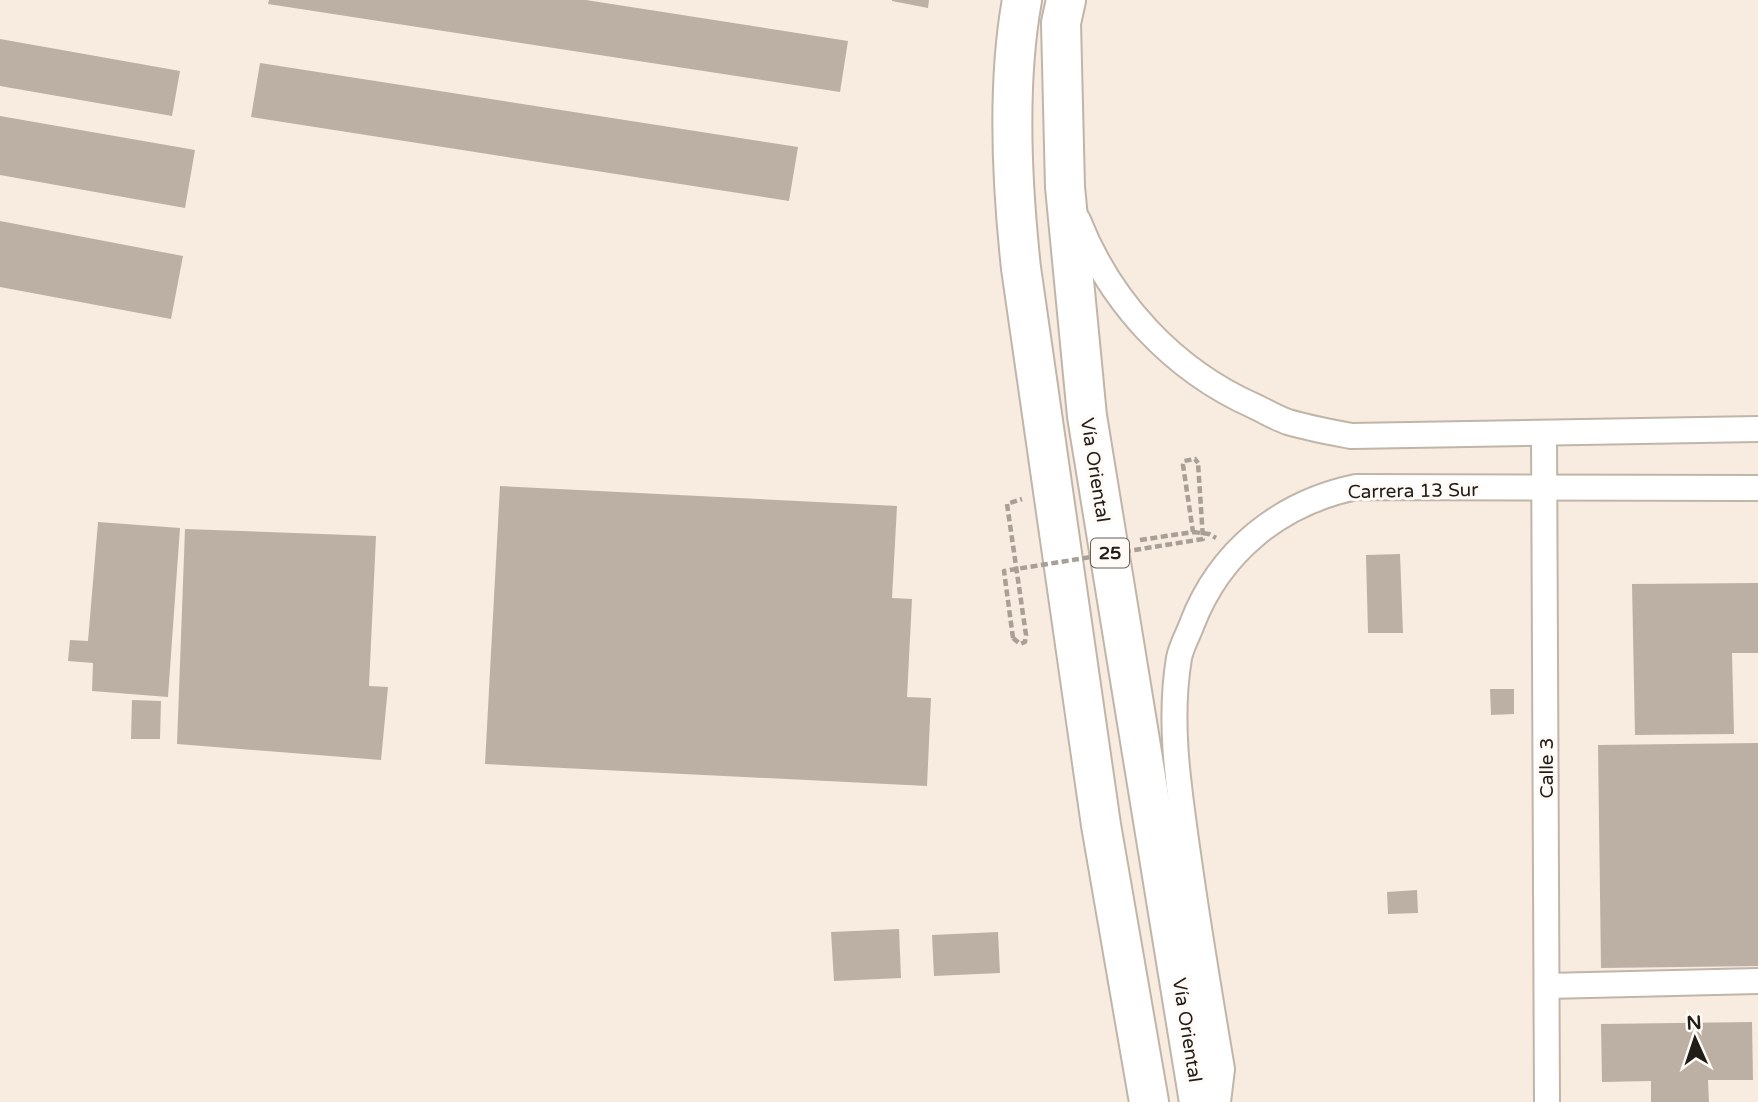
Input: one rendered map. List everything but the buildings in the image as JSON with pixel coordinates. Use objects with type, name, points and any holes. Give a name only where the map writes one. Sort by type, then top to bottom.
[{"type":"highway","name":"Vía Oriental","points":[[1066,0],[1061,23],[1065,187],[1087,416],[1199,1102]]},
{"type":"highway","name":"25","points":[[1015,7],[1015,216],[1101,825],[1149,1102]]},
{"type":"street","points":[[1065,187],[1090,249],[1125,306],[1171,354],[1225,393],[1286,421],[1351,436],[1758,429]]},
{"type":"street","name":"Calle 3","points":[[1544,433],[1547,1102]]},
{"type":"street","name":"Carrera 13 Sur","points":[[1218,1102],[1222,1069],[1180,800],[1174,704],[1179,656],[1203,596],[1232,556],[1265,526],[1293,509],[1320,497],[1356,487],[1758,488]]},
{"type":"street","points":[[1547,986],[1758,981]]},
{"type":"path","points":[[1052,491],[1007,504],[1026,635],[1025,642],[1020,644],[1013,638],[1004,571],[1203,539],[1198,463],[1195,459],[1189,458],[1183,465],[1193,531],[1108,545]]}]
